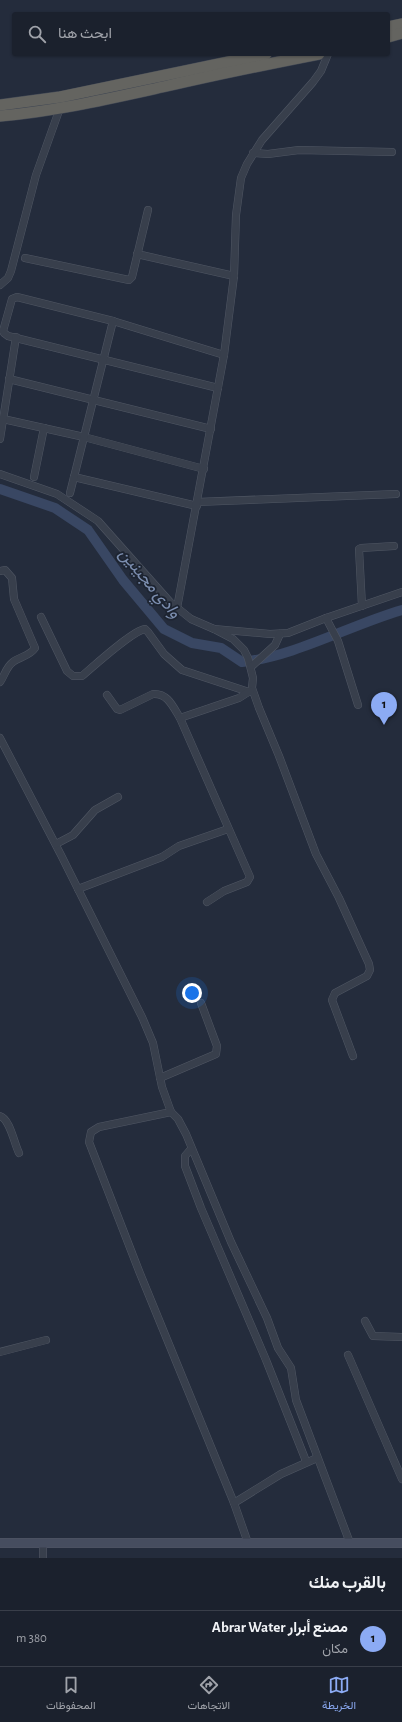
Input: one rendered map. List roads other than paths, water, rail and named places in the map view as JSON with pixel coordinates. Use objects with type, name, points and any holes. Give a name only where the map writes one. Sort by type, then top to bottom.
[{"type":"highway","points":[[390,27],[402,24]]},
{"type":"highway","points":[[390,36],[402,33]]},
{"type":"highway","points":[[0,105],[60,97],[256,56]]},
{"type":"highway","points":[[0,116],[94,102],[245,68],[308,56]]},
{"type":"highway","points":[[91,90],[94,102]]},
{"type":"main road","points":[[0,1543],[402,1543]]},
{"type":"street","points":[[177,608],[224,355],[234,276],[238,195],[242,178],[253,153],[262,140],[313,82],[321,71],[327,56]]},
{"type":"street","points":[[0,285],[8,278],[11,271],[36,175],[60,108]]},
{"type":"street","points":[[253,153],[268,154],[299,150],[392,152]]},
{"type":"street","points":[[25,258],[127,281],[132,278],[148,210]]},
{"type":"street","points":[[137,254],[234,276]]},
{"type":"street","points":[[218,388],[6,335],[3,331],[12,299],[15,297],[113,320],[224,355]]},
{"type":"street","points":[[70,493],[113,320]]},
{"type":"street","points":[[0,439],[16,337]]},
{"type":"street","points":[[9,380],[211,429]]},
{"type":"street","points":[[3,419],[84,437],[204,469]]},
{"type":"street","points":[[34,477],[44,428]]},
{"type":"street","points":[[0,474],[57,494],[98,521],[177,608],[191,619],[233,639],[244,650],[252,666],[253,678],[251,690],[279,756],[316,854],[339,898],[369,964],[370,970],[368,976],[335,993],[332,1000],[353,1056]]},
{"type":"street","points":[[74,477],[197,504],[396,494]]},
{"type":"street","points":[[362,606],[359,549],[394,546]]},
{"type":"street","points":[[0,571],[6,570],[12,578],[14,600],[35,648],[33,651],[13,662],[7,668],[0,682]]},
{"type":"street","points":[[214,629],[280,634],[294,631],[326,618],[402,592]]},
{"type":"street","points":[[41,617],[67,671],[73,676],[82,676],[128,639],[141,630],[145,630],[164,654],[182,670],[251,690]]},
{"type":"street","points":[[326,618],[338,641],[358,705]]},
{"type":"street","points":[[252,666],[275,645],[280,634]]},
{"type":"street","points":[[180,718],[239,698],[251,690]]},
{"type":"street","points":[[107,695],[117,709],[120,710],[153,694],[159,694],[168,699],[180,718],[250,878],[249,881],[224,891],[207,902]]},
{"type":"street","points":[[0,738],[56,844],[145,1023],[153,1043],[160,1078],[171,1112],[178,1119],[192,1149],[230,1242],[267,1318],[278,1348],[291,1368],[296,1400],[350,1543]]},
{"type":"street","points":[[56,844],[73,834],[95,810],[118,797]]},
{"type":"street","points":[[78,889],[162,857],[179,846],[228,829]]},
{"type":"street","points":[[160,1078],[216,1054],[217,1046],[201,1003]]},
{"type":"street","points":[[171,1112],[99,1126],[91,1132],[89,1142],[139,1271],[234,1503],[248,1543]]},
{"type":"street","points":[[0,1116],[6,1119],[19,1154]]},
{"type":"street","points":[[192,1149],[185,1156],[185,1166],[201,1208],[266,1360],[306,1462]]},
{"type":"street","points":[[365,1321],[373,1336],[402,1337]]},
{"type":"street","points":[[0,1352],[46,1340]]},
{"type":"street","points":[[348,1355],[402,1479]]},
{"type":"street","points":[[234,1503],[266,1483],[306,1462],[318,1458]]},
{"type":"street","points":[[43,1544],[43,1558]]},
{"type":"waterway","name":"وادي مجينين","points":[[0,489],[55,508],[88,530],[123,580],[164,629],[192,643],[221,648],[242,662],[262,659],[303,647],[382,616],[402,610]]},
{"type":"place","name":"مصنع أبرار Abrar Water","points":[[384,725]]}]
